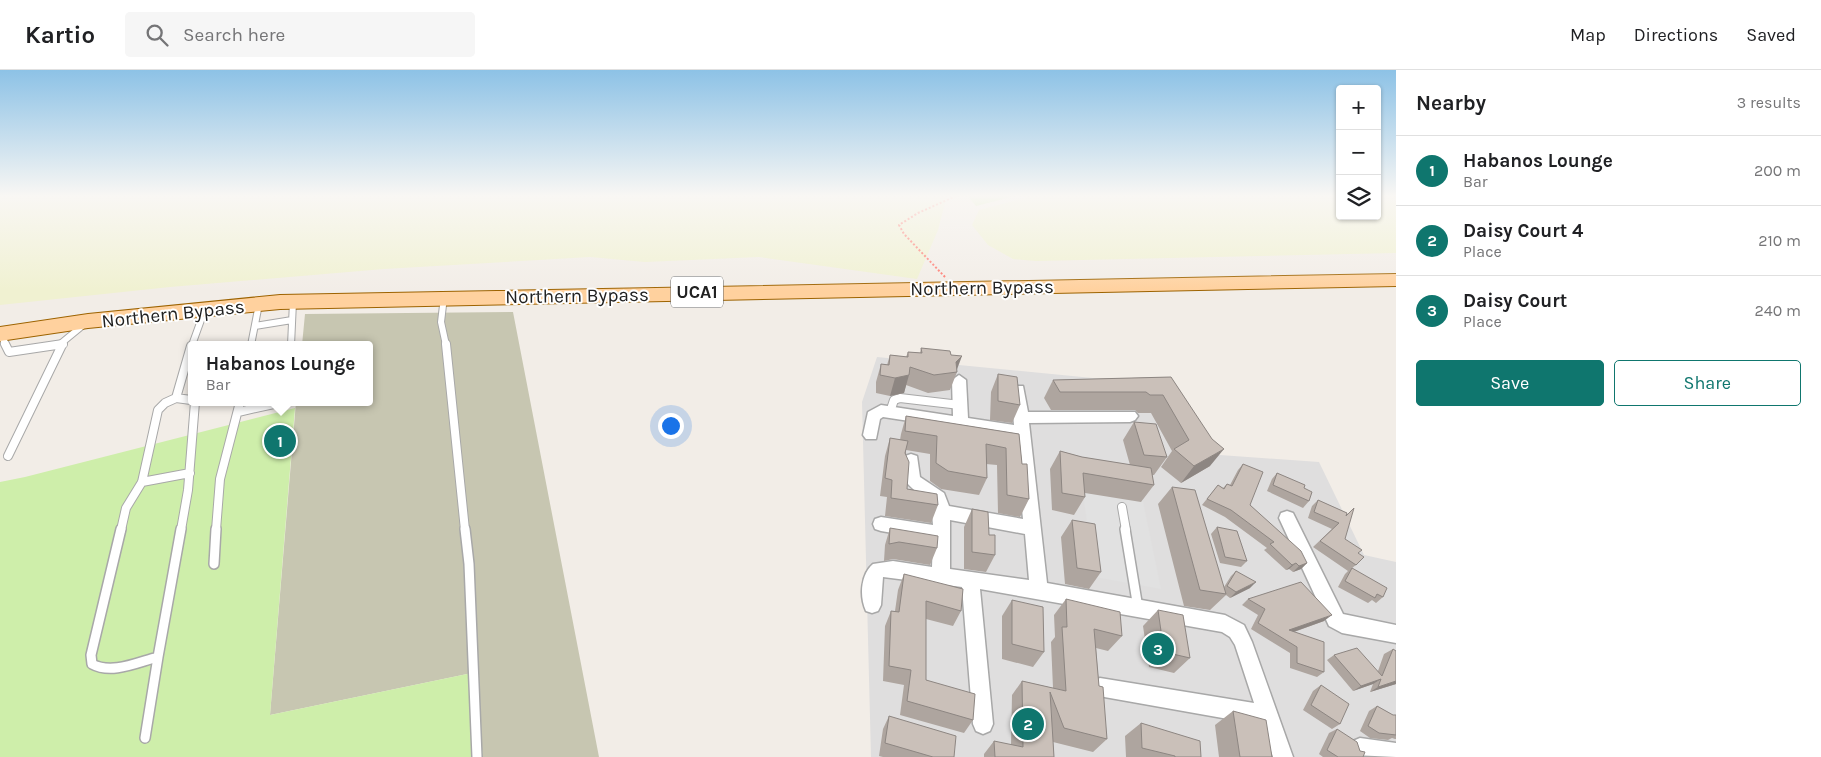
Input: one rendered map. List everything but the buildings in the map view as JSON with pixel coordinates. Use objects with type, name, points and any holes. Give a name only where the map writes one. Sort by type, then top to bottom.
[{"type":"main road","name":"Northern Bypass","points":[[0,334],[88,321],[259,304],[293,311],[444,297],[1396,280]]},
{"type":"street","points":[[959,380],[961,423]]},
{"type":"street","points":[[1018,390],[1039,590]]},
{"type":"street","points":[[871,436],[873,416],[881,411],[961,423],[1022,425],[1130,416]]},
{"type":"street","points":[[911,460],[912,480],[938,498],[942,512],[941,577]]},
{"type":"street","points":[[942,512],[1032,528]]},
{"type":"street","points":[[1287,518],[1336,620],[1342,624],[1396,634]]},
{"type":"street","points":[[881,524],[941,534]]},
{"type":"street","points":[[872,605],[872,575],[874,571],[892,569],[1039,590],[1217,622],[1237,631],[1243,642],[1283,757]]},
{"type":"street","points":[[970,581],[983,724]]},
{"type":"street","points":[[1100,688],[1269,716]]},
{"type":"street","points":[[1360,748],[1396,753]]},
{"type":"lane","points":[[444,297],[441,322],[445,336],[458,485],[469,564],[477,757]]},
{"type":"lane","points":[[252,341],[259,304]]},
{"type":"lane","points":[[194,341],[205,309]]},
{"type":"lane","points":[[255,326],[293,311],[291,341]]},
{"type":"lane","points":[[8,456],[62,346],[88,321]]},
{"type":"lane","points":[[0,334],[9,352],[62,346]]},
{"type":"lane","points":[[176,398],[188,359]]},
{"type":"lane","points":[[158,657],[107,670],[98,669],[92,664],[91,654],[126,508],[142,482],[158,410],[165,403],[176,398],[188,398]]},
{"type":"lane","points":[[890,412],[894,400],[900,398],[960,405]]},
{"type":"lane","points":[[145,738],[190,473],[195,406]]},
{"type":"lane","points":[[214,564],[220,479],[239,406]]},
{"type":"lane","points":[[238,412],[264,406]]},
{"type":"lane","points":[[142,482],[190,473]]},
{"type":"lane","points":[[1122,507],[1138,608]]},
{"type":"path","points":[[900,227],[904,234],[955,288]]},
{"type":"shaded area","points":[[0,227],[939,227],[917,279],[759,257],[645,262],[590,257],[384,269],[170,287],[0,305]]},
{"type":"shaded area","points":[[974,227],[1396,227],[1396,253],[1036,261],[1013,259],[988,245]]},
{"type":"shaded area","points":[[513,312],[599,757],[483,757],[472,673],[270,715],[296,406],[373,406],[373,341],[302,341],[305,314]]},
{"type":"shaded area","points":[[877,357],[1164,385],[1206,454],[1319,462],[1364,555],[1396,562],[1396,757],[871,757],[862,402]]},
{"type":"shaded area","points":[[1082,487],[1142,497],[1161,589],[1095,577]]},
{"type":"green space","points":[[295,408],[270,715],[472,673],[483,757],[0,757],[0,482]]},
{"type":"place","name":"Habanos Lounge","points":[[280,441]]},
{"type":"place","name":"Daisy Court","points":[[1158,649]]},
{"type":"place","name":"Daisy Court 4","points":[[1028,724]]}]
